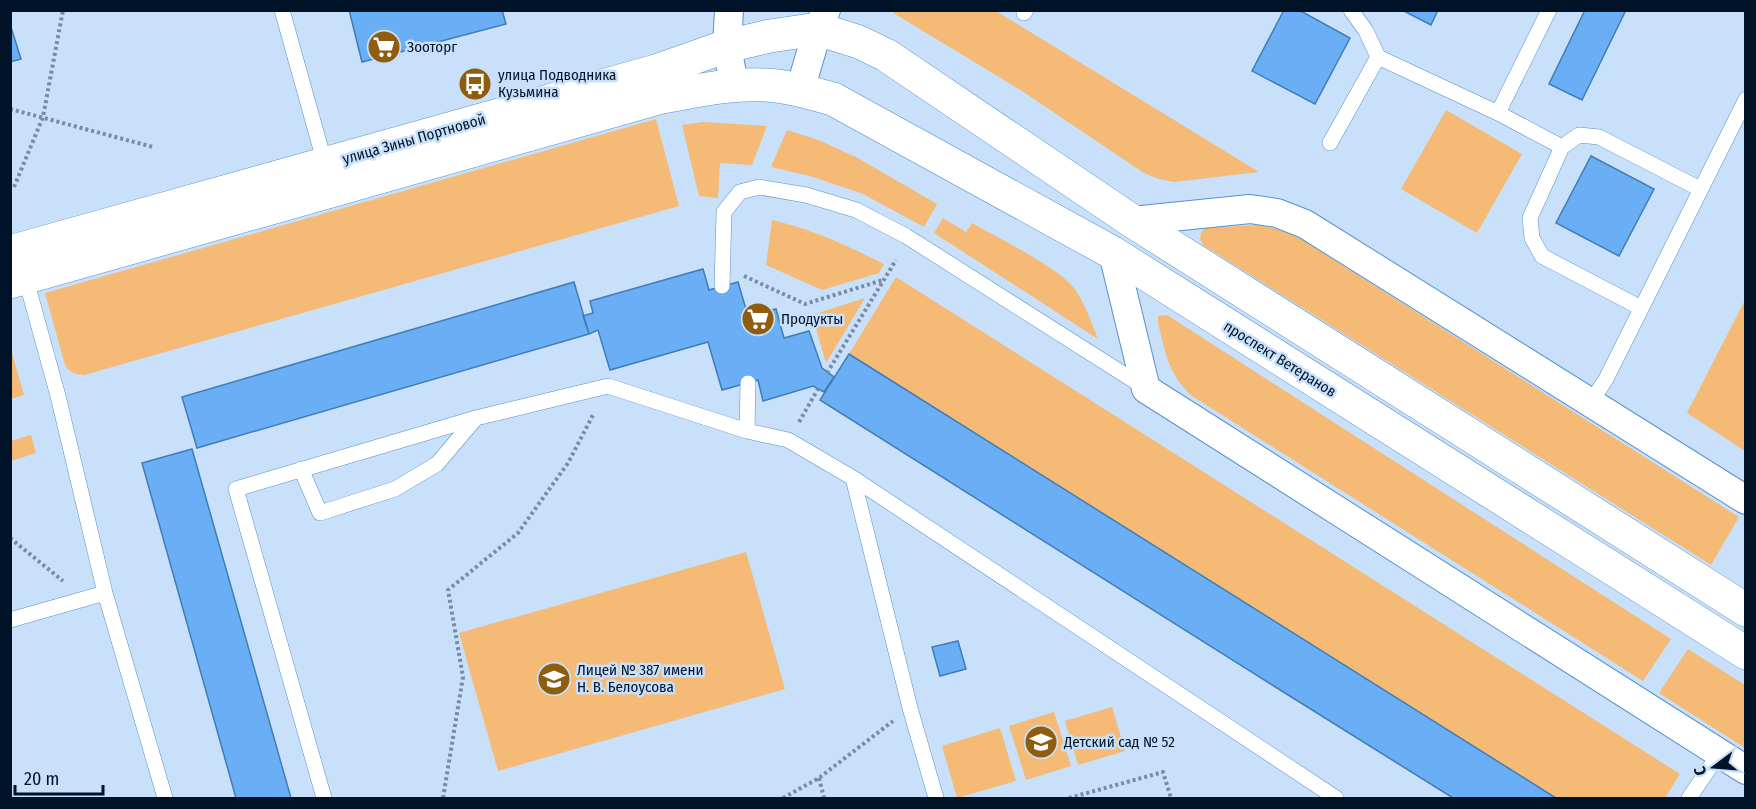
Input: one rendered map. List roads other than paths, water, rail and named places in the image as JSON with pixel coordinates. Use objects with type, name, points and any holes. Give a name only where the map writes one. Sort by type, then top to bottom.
[{"type":"main road","name":"улица Зины Портновой","points":[[16,265],[325,164],[645,74],[727,46],[822,20]]},
{"type":"main road","points":[[822,20],[886,56],[1132,221],[1746,610]]},
{"type":"main road","name":"улица Зины Портновой","points":[[16,265],[662,97],[734,85],[765,85],[800,90]]},
{"type":"main road","name":"проспект Ветеранов","points":[[800,90],[833,99],[1113,253],[1746,653]]},
{"type":"street","points":[[729,10],[727,46],[734,85]]},
{"type":"street","points":[[800,90],[822,20]]},
{"type":"street","points":[[1132,221],[1250,209],[1277,213],[1305,224],[1746,500]]},
{"type":"street","points":[[1113,253],[1146,389],[1746,770]]},
{"type":"lane","points":[[282,10],[325,164]]},
{"type":"lane","points":[[1351,10],[1366,30],[1378,57],[1498,113],[1562,147]]},
{"type":"lane","points":[[1498,113],[1549,10]]},
{"type":"lane","points":[[1329,143],[1378,57]]},
{"type":"lane","points":[[1591,402],[1606,379],[1746,99]]},
{"type":"lane","points":[[1641,308],[1542,256],[1532,238],[1530,218],[1562,147],[1579,135],[1599,137],[1700,189]]},
{"type":"lane","points":[[722,286],[724,212],[740,192],[759,187],[806,195],[856,210],[906,236],[1146,389]]},
{"type":"lane","points":[[16,265],[57,396],[105,593],[165,798]]},
{"type":"lane","points":[[747,431],[748,383]]},
{"type":"lane","points":[[324,798],[236,489],[476,418],[608,386],[747,431],[788,440],[853,478],[1336,798]]},
{"type":"lane","points":[[300,469],[320,513],[395,489],[437,464],[476,418]]},
{"type":"lane","points":[[853,478],[910,708],[936,798]]},
{"type":"lane","points":[[10,620],[105,593]]},
{"type":"lane","points":[[1689,798],[1719,754]]},
{"type":"place","name":"Зооторг","points":[[384,47]]},
{"type":"place","name":"улица Подводника Кузьмина","points":[[475,84]]},
{"type":"place","name":"Продукты","points":[[758,319]]},
{"type":"place","name":"Лицей № 387 имени Н. В. Белоусова","points":[[554,679]]},
{"type":"place","name":"Детский сад № 52","points":[[1041,742]]}]
